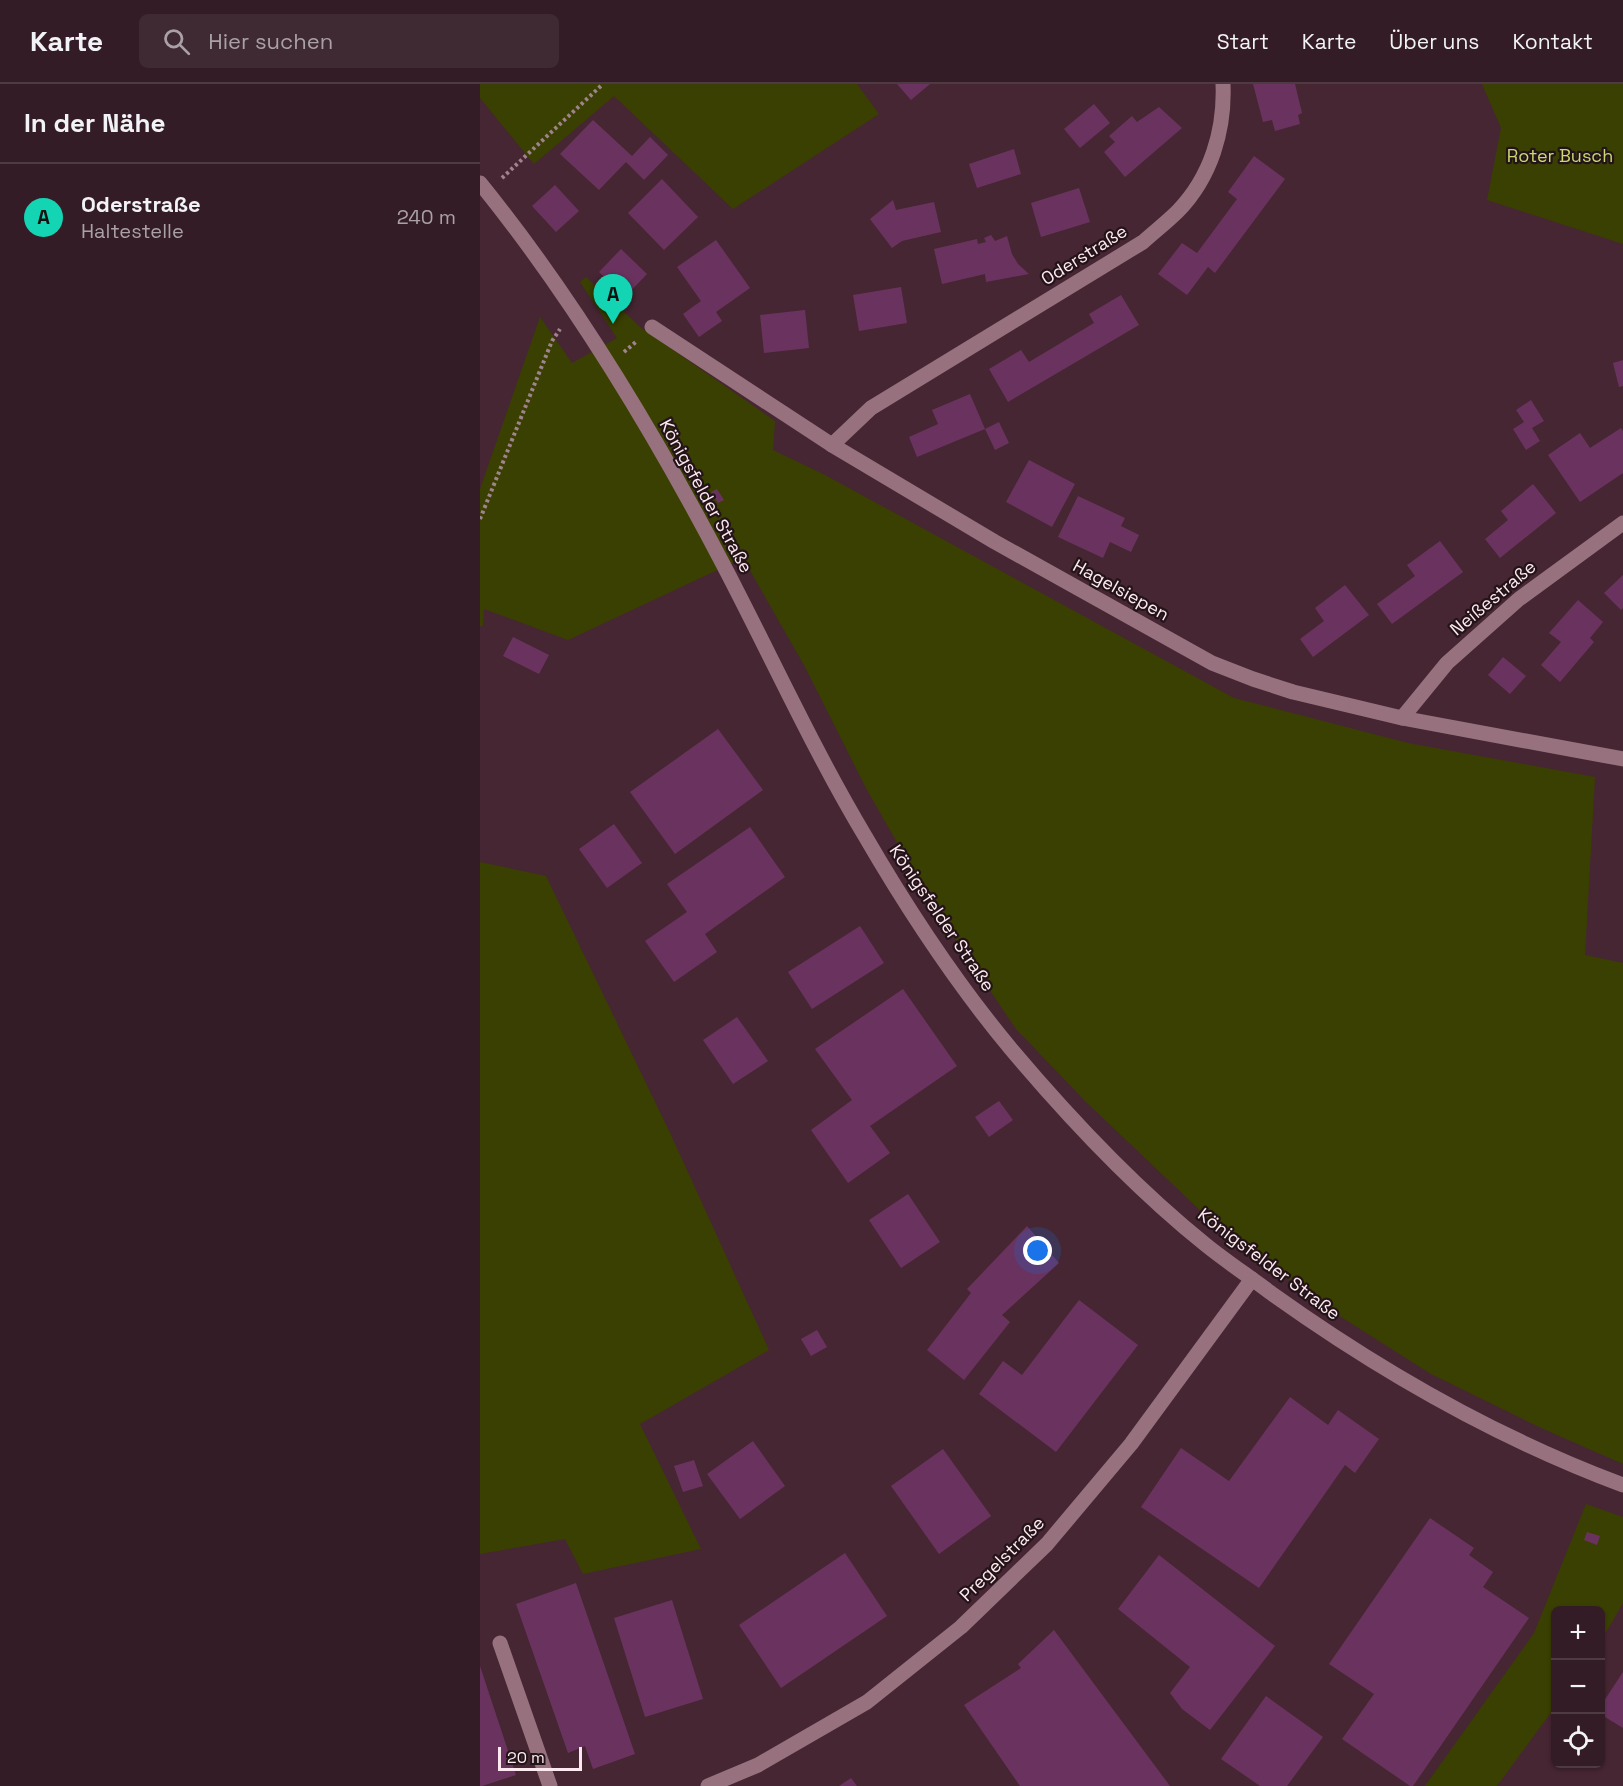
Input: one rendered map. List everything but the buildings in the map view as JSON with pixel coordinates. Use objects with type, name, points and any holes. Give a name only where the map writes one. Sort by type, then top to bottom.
[{"type":"street","name":"Oderstraße","points":[[832,445],[871,408],[1143,242],[1179,210],[1206,173],[1219,136],[1224,102],[1223,84]]},
{"type":"street","name":"Königsfelder Straße","points":[[484,187],[573,312],[685,494],[863,833],[936,950],[1011,1049],[1077,1122],[1162,1206],[1206,1245],[1252,1279],[1364,1357],[1416,1388],[1496,1429],[1623,1485]]},
{"type":"street","name":"Hagelsiepen","points":[[652,327],[832,445],[995,542],[1212,663],[1293,692],[1402,718],[1623,759]]},
{"type":"street","name":"Neißestraße","points":[[1402,718],[1448,663],[1519,598],[1623,523]]},
{"type":"street","name":"Pregelstraße","points":[[708,1786],[758,1765],[867,1702],[961,1627],[1047,1544],[1131,1444],[1252,1279]]},
{"type":"street","points":[[500,1643],[550,1786]]},
{"type":"path","points":[[484,187],[603,84]]},
{"type":"path","points":[[480,519],[552,341],[573,312]]},
{"type":"path","points":[[608,366],[652,327]]},
{"type":"green space","points":[[480,84],[857,84],[879,114],[733,209],[614,96],[534,164],[480,98]]},
{"type":"green space","name":"Roter Busch","points":[[1482,84],[1623,84],[1623,244],[1487,200],[1501,128]]},
{"type":"green space","points":[[586,277],[640,327],[775,421],[773,450],[825,475],[1234,698],[1408,743],[1595,777],[1585,955],[1623,963],[1623,1464],[1539,1427],[1431,1374],[1319,1303],[1205,1215],[1086,1102],[1016,1029],[937,912],[867,790],[805,667],[743,558],[568,640],[484,609],[483,626],[480,626],[480,489],[540,317],[572,363],[617,338],[580,282]]},
{"type":"green space","points":[[480,862],[546,876],[671,1135],[769,1350],[640,1424],[701,1549],[583,1574],[565,1539],[480,1554]]},
{"type":"green space","points":[[1586,1504],[1623,1517],[1623,1603],[1605,1634],[1605,1606],[1551,1606],[1551,1712],[1497,1786],[1425,1786],[1534,1633]]},
{"type":"place","name":"Oderstraße","points":[[613,324]]}]
